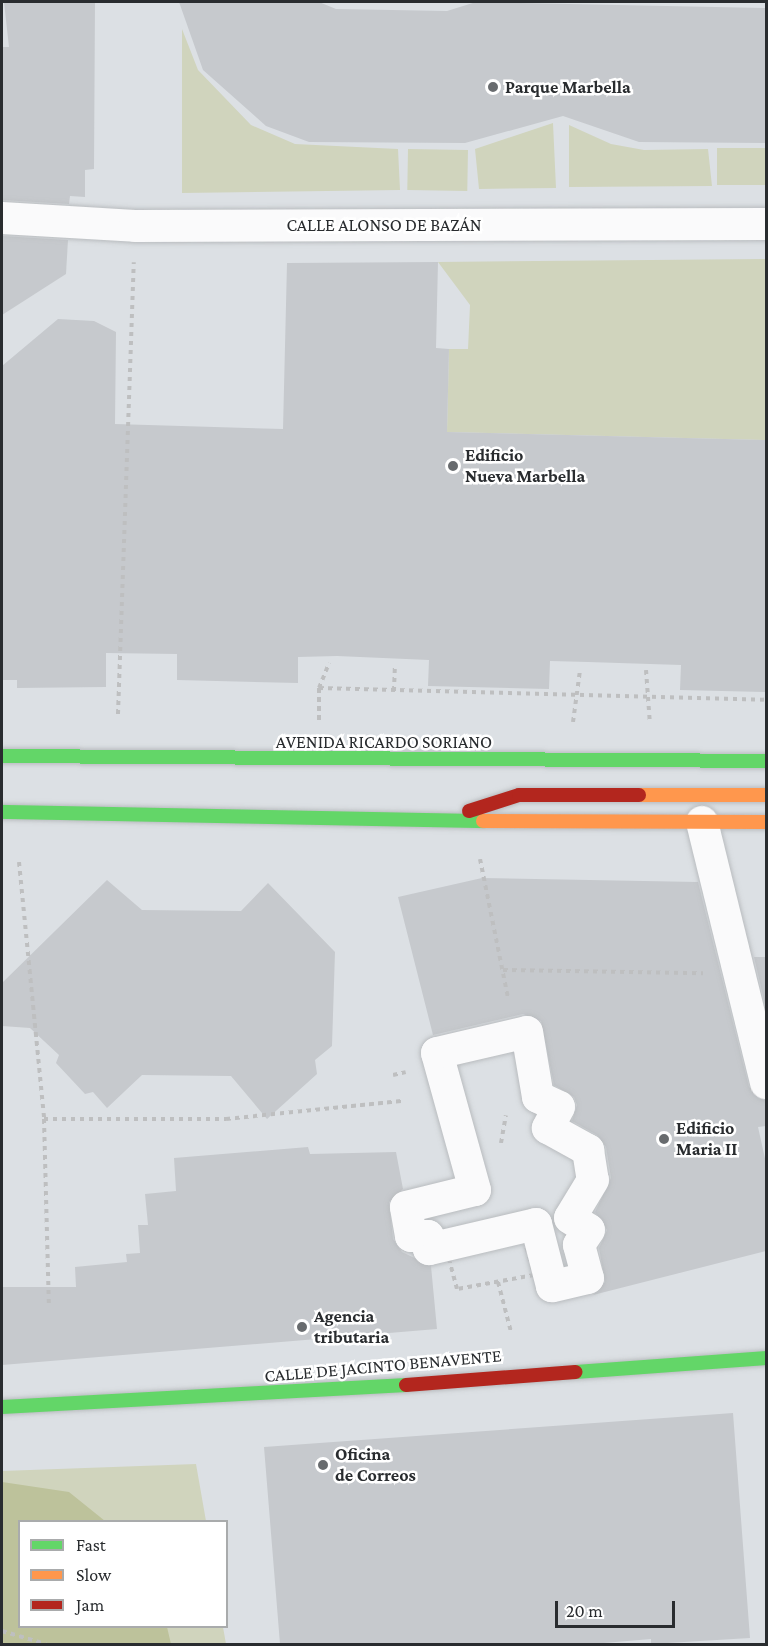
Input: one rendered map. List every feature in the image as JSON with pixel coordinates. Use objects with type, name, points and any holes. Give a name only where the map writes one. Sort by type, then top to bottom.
[{"type":"main road","name":"AVENIDA RICARDO SORIANO","points":[[2,756],[766,761]]},
{"type":"main road","points":[[439,820],[519,795],[766,795]]},
{"type":"main road","points":[[2,812],[439,820],[766,822]]},
{"type":"main road","name":"CALLE DE JACINTO BENAVENTE","points":[[2,1407],[196,1400],[766,1358]]},
{"type":"street","name":"CALLE ALONSO DE BAZÁN","points":[[2,218],[135,226],[766,224]]},
{"type":"street","points":[[702,822],[764,1065]]},
{"type":"street","points":[[527,1032],[538,1097],[559,1107],[548,1128],[588,1150],[593,1180],[570,1218],[589,1230],[579,1245],[588,1278],[552,1286],[536,1224],[429,1249],[428,1236],[411,1236],[406,1207],[475,1190],[437,1053],[527,1032]]},
{"type":"path","points":[[118,714],[135,249]]},
{"type":"path","points":[[320,720],[319,688],[329,663]]},
{"type":"path","points":[[394,691],[395,664]]},
{"type":"path","points":[[573,726],[573,697],[580,670]]},
{"type":"path","points":[[646,670],[650,698],[650,728]]},
{"type":"path","points":[[319,688],[573,697],[766,700]]},
{"type":"path","points":[[19,862],[44,1119],[49,1305]]},
{"type":"path","points":[[503,970],[715,973]]},
{"type":"path","points":[[44,1119],[226,1119],[401,1101]]},
{"type":"path","points":[[458,1289],[534,1275]]},
{"type":"path","points":[[498,1282],[511,1332]]},
{"type":"path","points":[[2,1631],[46,1644]]},
{"type":"green space","points":[[182,29],[198,70],[251,125],[295,144],[398,149],[400,190],[182,193]]},
{"type":"green space","points":[[553,123],[556,188],[479,189],[475,149]]},
{"type":"green space","points":[[569,125],[611,144],[644,150],[708,149],[712,186],[569,187]]},
{"type":"green space","points":[[717,148],[766,148],[766,185],[717,185]]},
{"type":"green space","points":[[408,149],[468,150],[467,191],[407,190]]},
{"type":"green space","points":[[766,259],[766,440],[447,432],[449,349],[468,349],[470,305],[438,262]]},
{"type":"green space","points":[[196,1464],[206,1520],[18,1520],[18,1628],[223,1628],[226,1644],[2,1644],[2,1471]]},
{"type":"green space","points":[[2,1482],[69,1492],[104,1520],[18,1520],[18,1628],[167,1628],[171,1644],[2,1644]]},
{"type":"building","points":[[4,2],[95,2],[94,169],[85,170],[85,197],[70,196],[69,204],[2,200],[2,47],[9,47]]},
{"type":"building","name":"Parque Marbella","points":[[179,2],[319,2],[336,9],[447,11],[476,2],[766,8],[766,143],[639,142],[563,116],[465,143],[309,142],[266,126],[203,70]]},
{"type":"building","points":[[2,236],[68,240],[66,274],[2,315]]},
{"type":"building","name":"Edificio Nueva Marbella","points":[[438,262],[436,348],[449,349],[447,432],[766,440],[766,692],[680,690],[681,665],[550,661],[549,689],[428,686],[429,660],[337,656],[298,657],[298,683],[177,680],[177,654],[106,653],[106,687],[17,688],[17,680],[2,680],[2,366],[58,319],[94,321],[116,332],[115,424],[283,429],[287,263]]},
{"type":"building","points":[[482,878],[698,882],[749,1087],[766,1100],[766,1126],[758,1127],[766,1163],[766,1251],[593,1295],[605,1282],[599,1248],[607,1230],[595,1212],[611,1178],[606,1147],[597,1135],[572,1121],[577,1105],[574,1097],[554,1085],[541,1021],[523,1014],[433,1035],[398,897]]},
{"type":"building","points":[[107,880],[142,910],[241,911],[268,883],[335,952],[332,1046],[315,1060],[317,1074],[267,1119],[231,1076],[142,1075],[107,1108],[93,1092],[85,1094],[56,1063],[59,1055],[30,1028],[2,1026],[2,983]]},
{"type":"building","points":[[754,957],[766,957],[766,1009]]},
{"type":"building","points":[[308,1147],[310,1154],[396,1152],[403,1189],[389,1202],[393,1239],[402,1252],[431,1266],[437,1329],[2,1365],[2,1287],[76,1287],[75,1267],[127,1262],[126,1254],[140,1253],[138,1225],[148,1225],[145,1194],[176,1191],[174,1158]]},
{"type":"building","points":[[733,1413],[750,1638],[651,1644],[651,1639],[592,1644],[280,1644],[264,1447]]},
{"type":"traffic: fast","points":[[2,756],[766,761]]},
{"type":"traffic: fast","points":[[2,812],[483,821]]},
{"type":"traffic: fast","points":[[576,1372],[766,1358]]},
{"type":"traffic: fast","points":[[2,1407],[406,1385]]},
{"type":"traffic: slow","points":[[639,795],[766,795]]},
{"type":"traffic: slow","points":[[483,821],[766,822]]},
{"type":"traffic: jam","points":[[469,811],[519,795],[639,795]]},
{"type":"traffic: jam","points":[[406,1385],[576,1372]]},
{"type":"place","name":"Parque Marbella","points":[[493,87]]},
{"type":"place","name":"Edificio Nueva Marbella","points":[[453,466]]},
{"type":"place","name":"Edificio Maria II","points":[[664,1139]]},
{"type":"place","name":"Agencia tributaria","points":[[302,1327]]},
{"type":"place","name":"Oficina de Correos","points":[[323,1465]]}]
